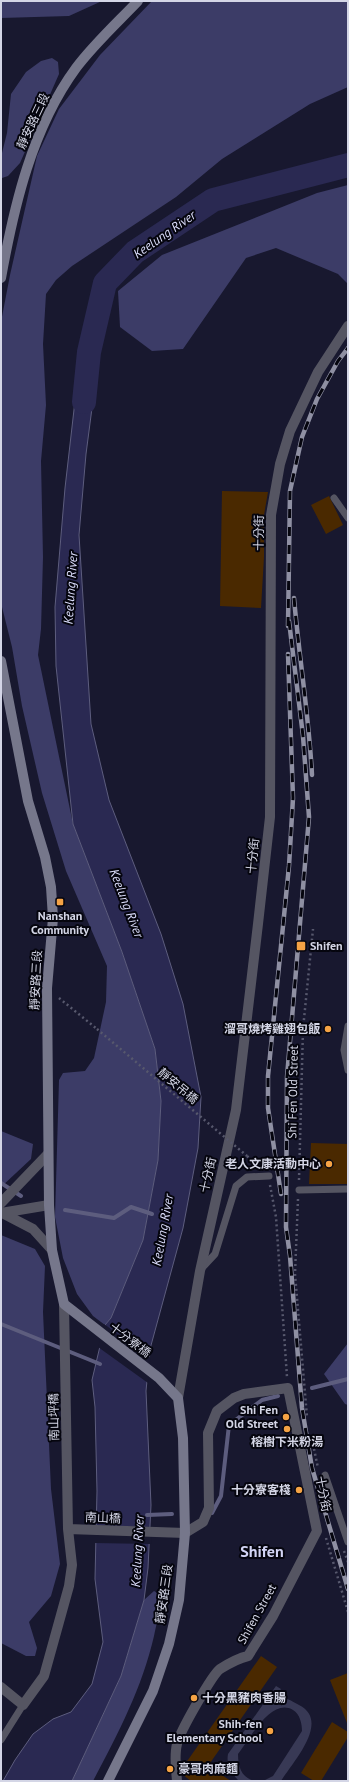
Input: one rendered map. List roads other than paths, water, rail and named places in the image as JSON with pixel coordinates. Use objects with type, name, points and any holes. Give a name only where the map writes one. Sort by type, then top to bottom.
[{"type":"main road","name":"靜安路三段","points":[[1,278],[17,204],[30,160],[51,110],[76,68],[138,1]]},
{"type":"main road","name":"靜安路三段","points":[[1,661],[28,801],[45,858],[51,887],[53,918],[47,988],[49,1205],[52,1250],[64,1304]]},
{"type":"main road","name":"十分寮橋","points":[[64,1304],[159,1378],[178,1398]]},
{"type":"main road","name":"靜安路三段","points":[[108,1781],[152,1691],[169,1644],[179,1600],[185,1533],[183,1438],[178,1398]]},
{"type":"street","name":"十分街","points":[[178,1398],[200,1271],[236,1110],[270,817],[271,515],[280,464],[290,431],[318,372],[348,326]]},
{"type":"street","points":[[1,1209],[48,1154]]},
{"type":"street","points":[[1,1209],[49,1205]]},
{"type":"street","points":[[1,1209],[33,1229],[52,1250]]},
{"type":"street","name":"南山坪橋","points":[[23,1705],[44,1676],[69,1586],[72,1565],[68,1529],[64,1304]]},
{"type":"street","name":"十分街","points":[[185,1533],[204,1522],[209,1508],[208,1433],[216,1411],[234,1398],[244,1394],[288,1388],[317,1531]]},
{"type":"street","name":"南山橋","points":[[68,1529],[185,1533]]},
{"type":"street","name":"Shifen Street","points":[[177,1781],[175,1758],[177,1742],[188,1717],[219,1670],[248,1656],[273,1616],[317,1531]]},
{"type":"street","points":[[1,1687],[23,1705]]},
{"type":"lane","points":[[334,498],[348,518]]},
{"type":"lane","points":[[348,1026],[344,1050],[348,1070]]},
{"type":"lane","points":[[200,1271],[215,1254],[236,1186],[247,1177],[269,1176]]},
{"type":"lane","points":[[299,1190],[348,1189]]},
{"type":"lane","points":[[322,1472],[346,1545]]},
{"type":"lane","points":[[1,1740],[23,1705]]},
{"type":"water","points":[[79,366],[95,373],[79,535],[91,724],[109,800],[161,934],[183,1004],[201,1097],[198,1148],[183,1228],[150,1349],[146,1391],[151,1505],[148,1568],[144,1600],[121,1676],[72,1781],[3,1781],[33,1734],[53,1719],[71,1712],[92,1684],[103,1642],[95,1579],[97,1491],[95,1407],[92,1380],[105,1325],[111,1318],[143,1240],[158,1160],[161,1101],[155,1049],[122,952],[73,824],[56,666],[55,607],[65,488]]},
{"type":"waterway","name":"Keelung River","points":[[84,402],[89,352],[105,283],[135,252],[213,200],[348,165]]},
{"type":"waterway","points":[[1,1183],[21,1196]]},
{"type":"waterway","points":[[65,1210],[114,1218],[131,1207],[152,1214]]},
{"type":"waterway","points":[[1,1324],[100,1364]]},
{"type":"waterway","points":[[312,1388],[348,1379]]},
{"type":"waterway","points":[[212,1513],[221,1496],[229,1425],[262,1400],[278,1396]]},
{"type":"waterway","points":[[147,1515],[172,1514]]},
{"type":"railway","points":[[288,626],[290,491],[302,437],[317,399],[338,361],[348,348]]},
{"type":"railway","points":[[294,598],[309,731],[312,775]]},
{"type":"railway","points":[[289,621],[303,736],[309,817],[287,1077],[286,1227],[290,1256],[302,1408],[312,1468],[348,1589]]},
{"type":"railway","points":[[281,1194],[268,1108],[268,1076],[289,866],[293,798],[288,654]]},
{"type":"place","name":"Nanshan Community","points":[[60,902]]},
{"type":"place","name":"Shifen","points":[[301,946]]},
{"type":"place","name":"溜哥燒烤雞翅包飯","points":[[328,1029]]},
{"type":"place","name":"老人文康活動中心","points":[[329,1164]]},
{"type":"place","name":"Shi Fen Old Street","points":[[286,1417]]},
{"type":"place","name":"榕樹下米粉湯","points":[[287,1429]]},
{"type":"place","name":"十分寮客棧","points":[[299,1490]]},
{"type":"place","name":"十分黑豬肉香腸","points":[[194,1698]]},
{"type":"place","name":"Shih-fen Elementary School","points":[[270,1731]]},
{"type":"place","name":"豪哥肉麻麵","points":[[170,1769]]},
{"type":"district","name":"Shifen","points":[[262,1551]]}]
